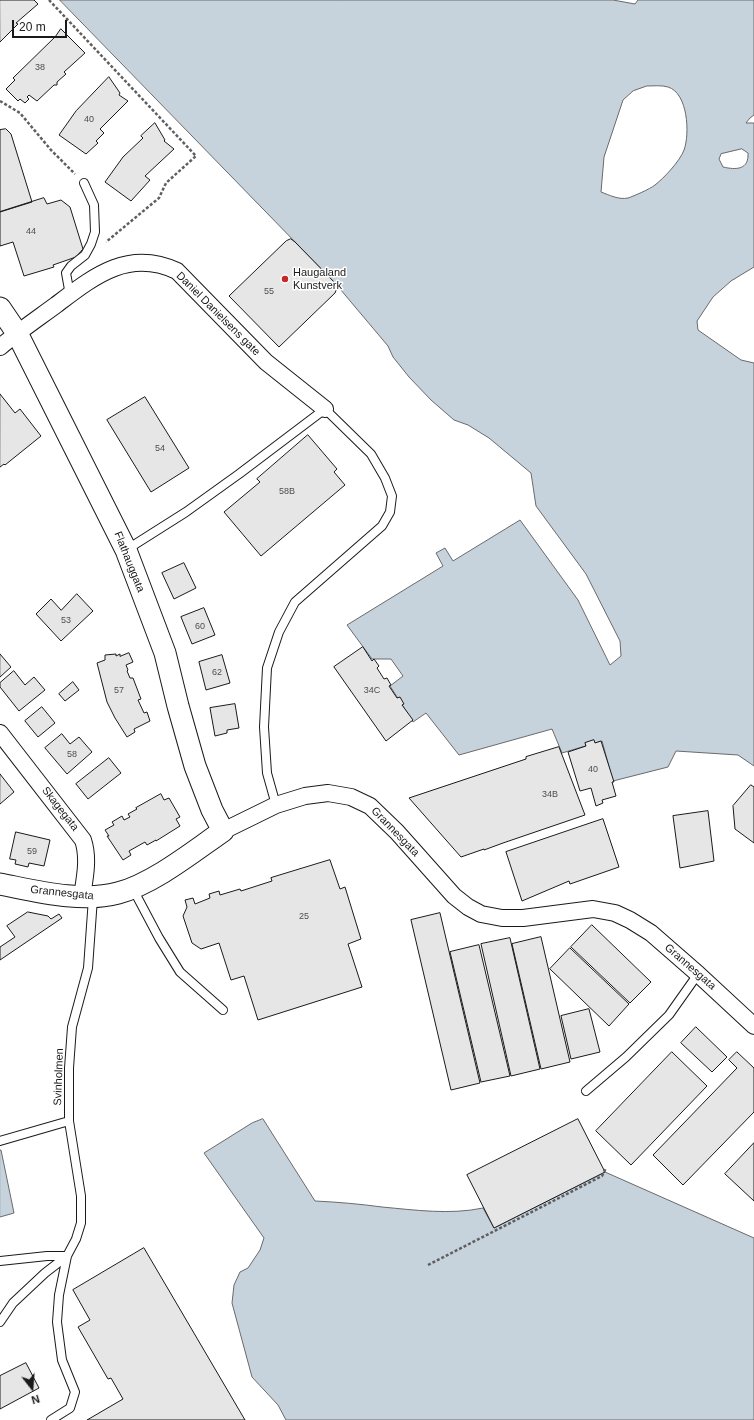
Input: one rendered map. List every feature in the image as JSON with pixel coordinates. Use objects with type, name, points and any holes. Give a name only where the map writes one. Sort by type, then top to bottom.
[{"type":"street","name":"Daniel Danielsens gate","points":[[0,347],[92,278],[113,268],[131,264],[146,263],[164,265],[177,271],[266,362],[325,409]]},
{"type":"street","name":"Flathauggata","points":[[0,308],[17,333],[126,550],[165,653],[195,766],[212,810],[223,831]]},
{"type":"street","name":"Skagegata","points":[[0,733],[83,840],[86,850],[88,897]]},
{"type":"street","name":"Grannesgata","points":[[0,884],[43,893],[88,897],[118,894],[133,889],[178,862],[223,831],[276,805],[305,796],[328,793],[351,797],[370,806],[397,832],[454,896],[468,907],[481,914],[502,918],[523,918],[593,909],[615,913],[651,933],[754,1026]]},
{"type":"lane","points":[[70,295],[66,273],[71,266],[85,255],[95,232],[94,205],[84,183]]},
{"type":"lane","points":[[126,550],[192,508],[325,409],[371,454],[385,478],[392,496],[390,512],[382,526],[295,602],[279,632],[267,668],[264,727],[267,773],[276,805]]},
{"type":"lane","points":[[133,889],[159,938],[180,972],[223,1010]]},
{"type":"lane","name":"Svinholmen","points":[[67,1256],[76,1239],[81,1223],[80,1196],[69,1121],[69,1068],[72,1027],[88,968],[92,927],[88,897]]},
{"type":"lane","points":[[586,1091],[626,1057],[669,1015],[698,974]]},
{"type":"lane","points":[[0,1141],[69,1121]]},
{"type":"lane","points":[[0,1261],[47,1256],[67,1256]]},
{"type":"lane","points":[[0,1322],[13,1303],[45,1273],[67,1256]]},
{"type":"lane","points":[[51,1420],[70,1408],[75,1392],[62,1360],[57,1322],[59,1295],[67,1256]]},
{"type":"path","points":[[49,0],[196,156],[166,183],[159,198],[109,240],[85,255]]},
{"type":"path","points":[[0,101],[20,113],[51,150],[84,183]]},
{"type":"path","points":[[428,1265],[602,1176],[606,1168]]},
{"type":"shaded area","points":[[60,0],[613,0],[635,4],[638,0],[754,0],[754,115],[746,123],[754,123],[754,267],[731,281],[713,297],[697,321],[698,330],[741,360],[754,363],[754,766],[738,755],[676,751],[668,767],[613,781],[602,741],[562,753],[552,729],[459,755],[426,713],[413,722],[390,686],[403,676],[391,659],[372,659],[347,625],[443,566],[436,553],[445,548],[453,561],[520,520],[578,600],[610,665],[621,656],[620,641],[586,574],[536,506],[531,473],[489,438],[468,425],[454,420],[431,400],[409,377],[393,357],[388,346],[335,283]],"holes":[[[647,86],[668,87],[675,91],[680,97],[686,115],[687,125],[684,150],[671,169],[653,187],[628,198],[614,197],[601,192],[604,157],[623,100],[633,91]],[[742,149],[748,153],[748,159],[744,166],[741,168],[723,167],[719,159],[721,154]]]},
{"type":"shaded area","points":[[263,1119],[315,1201],[445,1212],[483,1208],[494,1228],[605,1172],[754,1238],[754,1420],[286,1420],[278,1405],[252,1377],[232,1303],[234,1285],[240,1272],[248,1268],[260,1250],[264,1238],[204,1153],[252,1123]]},
{"type":"shaded area","points":[[0,1150],[14,1213],[0,1217]]},
{"type":"building","points":[[0,0],[34,0],[38,4],[16,23],[18,24],[0,42]]},
{"type":"building","points":[[61,29],[85,53],[64,72],[66,74],[57,82],[57,85],[54,85],[37,101],[29,95],[27,97],[29,99],[25,103],[20,99],[18,101],[6,89],[15,80],[13,78],[55,37]]},
{"type":"building","points":[[109,77],[120,93],[119,95],[128,101],[100,129],[104,133],[96,141],[98,143],[86,154],[59,135],[76,111]]},
{"type":"building","points":[[155,123],[165,140],[164,141],[174,149],[145,176],[150,180],[131,201],[105,182],[123,157],[143,138],[141,136]]},
{"type":"building","points":[[6,129],[11,134],[32,202],[0,212],[0,130]]},
{"type":"building","points":[[44,198],[47,204],[61,200],[70,207],[83,249],[76,257],[53,265],[54,267],[24,276],[13,242],[0,246],[0,212]]},
{"type":"building","points":[[291,239],[336,284],[337,288],[335,293],[279,347],[229,296],[286,241]]},
{"type":"building","points":[[0,394],[15,413],[20,409],[41,436],[5,465],[4,464],[0,467]]},
{"type":"building","points":[[145,397],[189,468],[151,492],[107,420]]},
{"type":"building","points":[[308,435],[337,469],[334,472],[345,485],[261,556],[224,512],[260,482],[257,479]]},
{"type":"building","points":[[184,563],[196,588],[174,599],[162,573]]},
{"type":"building","points":[[77,594],[93,611],[61,641],[36,614],[51,599],[61,610]]},
{"type":"building","points":[[204,608],[215,635],[192,644],[181,617]]},
{"type":"building","points":[[363,647],[372,661],[374,659],[379,666],[377,668],[384,679],[387,678],[391,685],[389,686],[397,698],[400,697],[404,704],[402,705],[413,720],[386,741],[334,667]]},
{"type":"building","points":[[129,653],[133,662],[126,665],[127,671],[130,678],[133,678],[141,699],[138,700],[144,713],[147,712],[150,721],[134,729],[135,732],[127,737],[107,702],[97,663],[105,660],[105,655],[116,654],[116,656],[120,654],[120,656]]},
{"type":"building","points":[[0,654],[11,667],[0,677]]},
{"type":"building","points":[[222,655],[230,683],[206,690],[199,662]]},
{"type":"building","points":[[14,671],[25,685],[34,677],[45,690],[19,711],[0,687],[0,683]]},
{"type":"building","points":[[73,682],[79,690],[65,701],[59,694]]},
{"type":"building","points":[[235,704],[239,728],[227,730],[227,733],[215,736],[210,708]]},
{"type":"building","points":[[42,707],[55,723],[38,737],[25,721]]},
{"type":"building","points":[[62,734],[70,744],[79,737],[92,752],[67,774],[45,748]]},
{"type":"building","points":[[594,740],[595,743],[601,741],[614,782],[612,782],[616,796],[602,800],[603,803],[596,806],[591,788],[580,791],[568,752],[586,746],[585,743]]},
{"type":"building","points":[[559,747],[585,815],[484,850],[461,857],[409,798],[526,759],[526,757]]},
{"type":"building","points":[[109,758],[121,773],[88,799],[76,784]]},
{"type":"building","points":[[0,774],[14,792],[0,804]]},
{"type":"building","points":[[751,785],[754,787],[754,843],[735,829],[733,806]]},
{"type":"building","points":[[161,794],[164,800],[169,798],[180,817],[176,819],[180,826],[156,841],[147,845],[145,842],[129,851],[131,855],[123,860],[107,836],[109,836],[105,830],[114,825],[112,822],[122,816],[124,820],[130,817],[128,814],[137,809],[136,808]]},
{"type":"building","points":[[708,811],[714,861],[680,868],[673,816]]},
{"type":"building","points":[[603,819],[619,867],[570,884],[569,881],[522,901],[506,852]]},
{"type":"building","points":[[16,832],[50,840],[44,866],[29,863],[28,867],[15,864],[16,860],[10,859]]},
{"type":"building","points":[[330,860],[340,889],[345,887],[361,939],[348,944],[362,987],[258,1020],[244,976],[231,980],[219,943],[201,949],[192,943],[183,916],[187,907],[185,900],[193,898],[195,904],[210,898],[209,894],[219,891],[220,895],[240,889],[241,891],[272,881],[271,878]]},
{"type":"building","points":[[28,912],[48,916],[51,919],[59,914],[62,918],[0,960],[0,947],[15,937],[7,926]]},
{"type":"building","points":[[440,913],[480,1083],[451,1090],[411,920]]},
{"type":"building","points":[[592,925],[651,982],[630,1003],[571,947]]},
{"type":"building","points":[[541,937],[570,1062],[541,1069],[512,944]]},
{"type":"building","points":[[510,938],[540,1069],[511,1076],[481,944]]},
{"type":"building","points":[[479,945],[510,1076],[481,1082],[450,952]]},
{"type":"building","points":[[570,948],[629,1004],[609,1026],[550,969]]},
{"type":"building","points":[[589,1009],[600,1052],[571,1059],[561,1016]]},
{"type":"building","points":[[696,1027],[727,1057],[712,1072],[681,1043]]},
{"type":"building","points":[[672,1052],[707,1086],[631,1165],[596,1131]]},
{"type":"building","points":[[737,1052],[754,1068],[754,1112],[683,1185],[653,1155],[737,1068],[729,1060]]},
{"type":"building","points":[[578,1119],[605,1172],[494,1228],[467,1175]]},
{"type":"building","points":[[754,1143],[754,1201],[725,1174]]},
{"type":"building","points":[[144,1248],[245,1420],[87,1420],[123,1399],[111,1378],[108,1379],[78,1327],[90,1320],[73,1290]]},
{"type":"building","points":[[26,1363],[39,1388],[0,1409],[0,1376]]},
{"type":"place","name":"Haugaland Kunstverk","points":[[285,279]]}]
